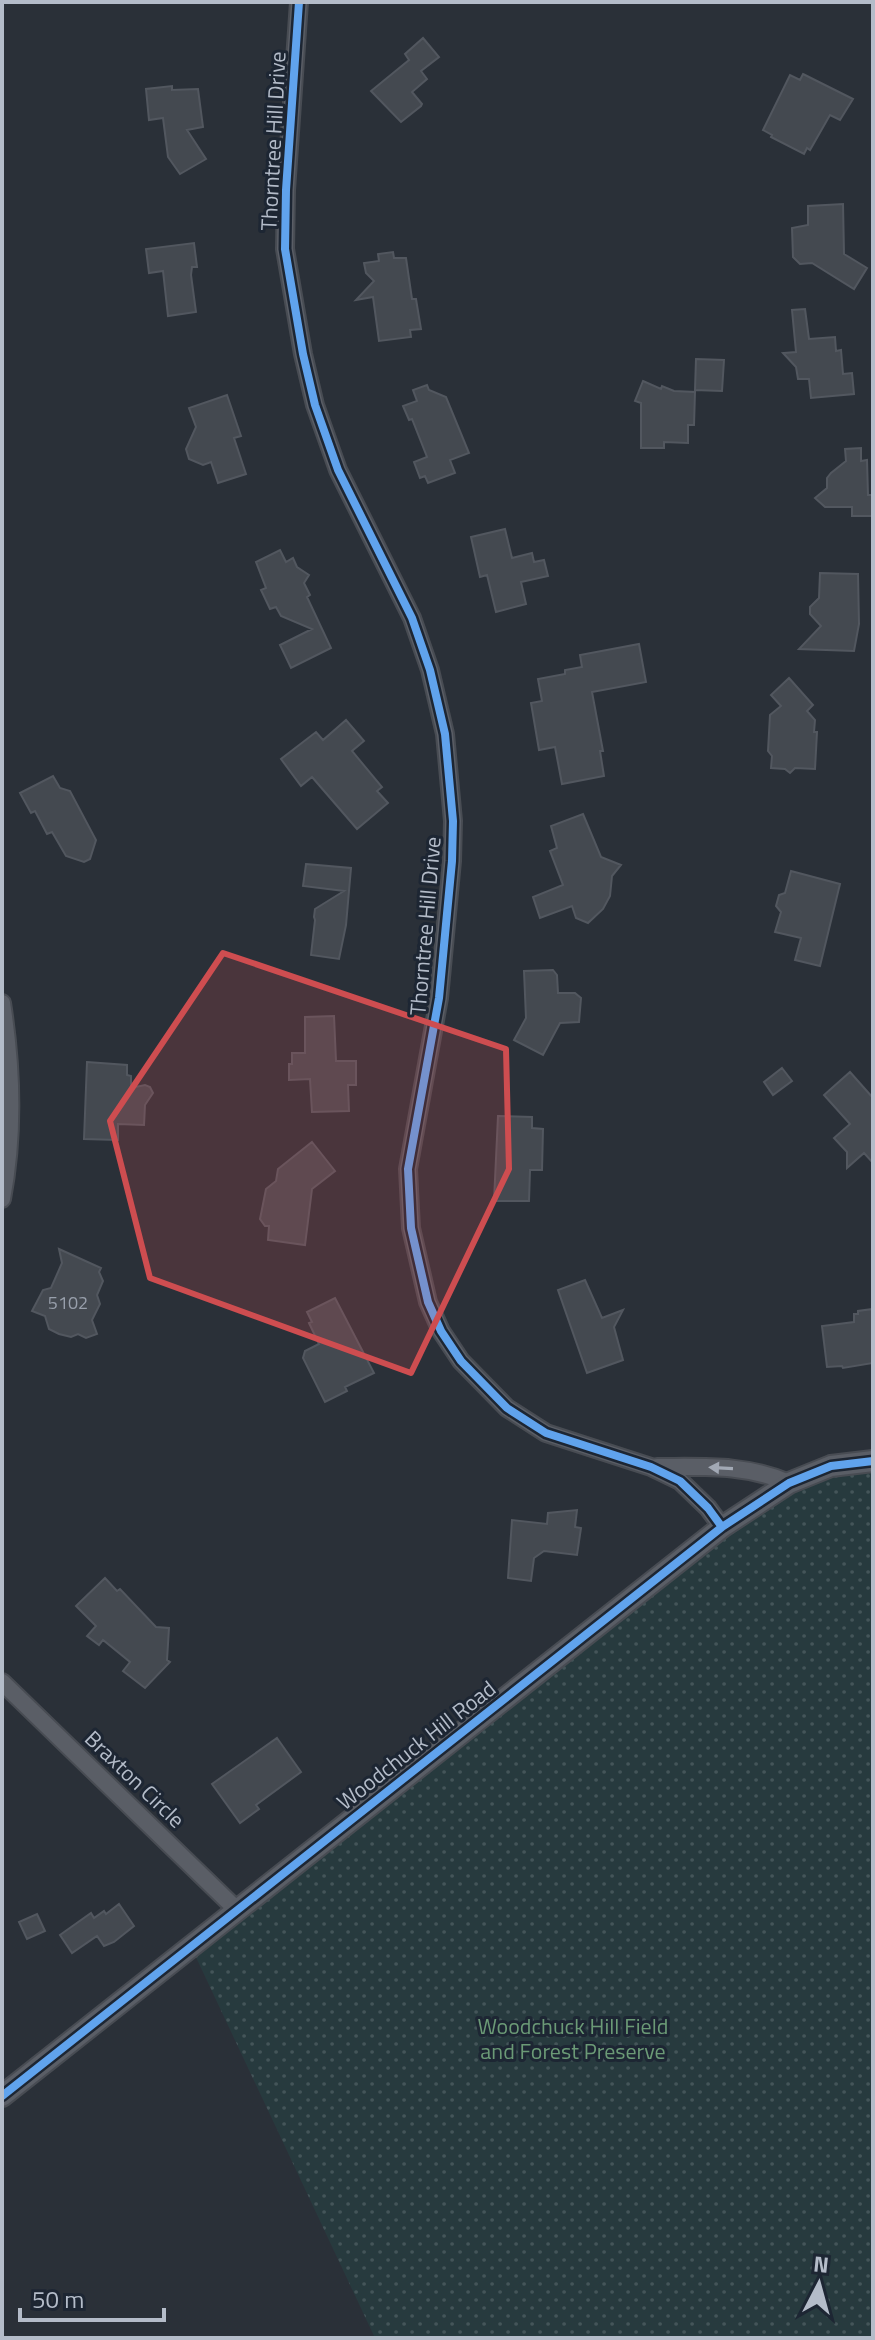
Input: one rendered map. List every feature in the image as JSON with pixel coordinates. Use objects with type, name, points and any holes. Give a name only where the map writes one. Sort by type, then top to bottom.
[{"type":"street","name":"Thorntree Hill Drive","points":[[299,2],[285,249],[303,354],[315,405],[338,470],[412,618],[430,670],[445,734],[453,821],[452,861],[439,998],[408,1169],[411,1228],[428,1302],[441,1331],[461,1361],[507,1408],[546,1433],[651,1467],[680,1481],[722,1527]]},
{"type":"street","points":[[2,1003],[11,1110],[7,1175],[2,1199]]},
{"type":"street","name":"Woodchuck Hill Road","points":[[2,2096],[722,1527],[789,1483],[831,1466],[873,1461]]},
{"type":"street","name":"Thorntree Hill Drive","points":[[651,1467],[765,1472],[789,1483]]},
{"type":"street","name":"Braxton Circle","points":[[2,1682],[236,1909]]},
{"type":"highlighted area","points":[[223,953],[506,1049],[509,1169],[411,1373],[150,1278],[110,1121]]},
{"type":"green space","name":"Woodchuck Hill Field and Forest Preserve","points":[[873,1472],[873,2338],[375,2338],[194,1953],[727,1536],[796,1492],[833,1477]]},
{"type":"building","points":[[423,38],[439,57],[421,71],[427,79],[412,92],[421,106],[401,122],[371,91],[409,60],[405,54]]},
{"type":"building","points":[[803,74],[853,99],[840,120],[830,115],[810,150],[807,148],[804,154],[763,130],[790,75],[800,80]]},
{"type":"building","points":[[172,86],[172,90],[198,89],[203,127],[187,130],[206,159],[180,174],[168,157],[163,118],[149,120],[146,89]]},
{"type":"building","points":[[843,204],[844,254],[867,268],[854,289],[812,263],[800,264],[793,257],[792,228],[808,225],[808,206]]},
{"type":"building","points":[[194,243],[197,267],[192,267],[191,275],[196,312],[168,316],[163,271],[149,273],[146,249]]},
{"type":"building","points":[[393,252],[394,258],[406,258],[412,299],[416,299],[421,329],[410,330],[411,337],[379,341],[373,297],[356,300],[374,281],[366,273],[364,263],[379,261],[378,254]]},
{"type":"building","points":[[805,309],[809,339],[835,337],[836,351],[841,350],[843,374],[852,373],[854,394],[811,398],[809,379],[798,379],[796,367],[783,353],[796,352],[792,310]]},
{"type":"building","points":[[696,359],[724,360],[722,391],[695,390]]},
{"type":"building","points":[[643,381],[661,389],[662,386],[674,391],[695,392],[694,425],[688,425],[688,443],[664,442],[664,448],[641,448],[641,403],[635,401]]},
{"type":"building","points":[[427,385],[429,390],[446,397],[469,453],[450,460],[455,473],[428,483],[425,476],[420,478],[414,462],[427,457],[412,419],[409,420],[403,406],[417,401],[413,390]]},
{"type":"building","points":[[227,395],[241,436],[234,438],[246,474],[218,483],[211,462],[203,465],[189,459],[186,449],[196,427],[189,408]]},
{"type":"building","points":[[861,448],[861,461],[867,460],[868,495],[873,495],[873,516],[852,516],[852,507],[825,507],[815,498],[827,488],[827,478],[846,461],[845,449]]},
{"type":"building","points":[[505,529],[512,558],[532,553],[534,562],[544,560],[548,576],[521,582],[526,604],[496,612],[487,575],[480,577],[471,537]]},
{"type":"building","points":[[280,550],[286,562],[293,558],[297,567],[309,575],[304,583],[310,595],[307,597],[331,648],[291,668],[280,645],[312,629],[281,616],[276,607],[270,609],[261,590],[266,588],[256,562]]},
{"type":"building","points":[[820,573],[858,574],[859,624],[854,651],[799,649],[821,626],[810,614],[810,607],[819,598]]},
{"type":"building","points":[[639,644],[646,682],[592,692],[603,751],[600,751],[604,776],[562,784],[555,747],[539,750],[531,703],[542,701],[538,679],[582,667],[580,655]]},
{"type":"building","points":[[789,678],[813,705],[807,711],[815,720],[814,732],[817,732],[815,769],[795,768],[790,773],[785,769],[771,768],[772,756],[768,751],[770,715],[781,706],[771,695]]},
{"type":"building","points":[[346,720],[364,741],[352,751],[382,787],[377,791],[388,803],[357,829],[312,777],[301,786],[281,759],[316,732],[323,740]]},
{"type":"building","points":[[53,776],[60,788],[70,791],[96,840],[90,859],[84,862],[66,856],[52,832],[47,834],[35,811],[31,813],[20,793]]},
{"type":"building","points":[[583,814],[601,857],[621,865],[612,876],[610,896],[603,909],[588,923],[576,918],[572,906],[540,918],[533,897],[563,885],[550,851],[557,848],[551,826]]},
{"type":"building","points":[[306,864],[351,868],[346,925],[339,959],[311,955],[315,909],[344,891],[303,886]]},
{"type":"building","points":[[791,871],[840,884],[820,966],[795,960],[801,938],[775,932],[781,912],[776,906],[779,895],[785,893]]},
{"type":"building","points":[[553,970],[557,975],[558,993],[575,993],[581,998],[579,1022],[560,1023],[543,1055],[514,1040],[526,1018],[524,971]]},
{"type":"building","points":[[334,1016],[336,1061],[356,1061],[356,1085],[348,1085],[349,1111],[312,1112],[310,1079],[289,1080],[289,1064],[292,1064],[292,1053],[305,1053],[305,1017]]},
{"type":"building","points":[[87,1062],[127,1065],[131,1088],[150,1087],[153,1093],[145,1105],[144,1125],[118,1124],[118,1140],[84,1139]]},
{"type":"building","points":[[782,1068],[792,1081],[773,1095],[764,1082]]},
{"type":"building","points":[[850,1072],[873,1098],[873,1163],[864,1153],[847,1168],[847,1152],[834,1138],[850,1124],[824,1095]]},
{"type":"building","points":[[498,1116],[532,1117],[532,1128],[543,1129],[542,1170],[530,1170],[529,1201],[494,1201]]},
{"type":"building","points":[[312,1142],[335,1171],[312,1189],[305,1245],[268,1240],[269,1226],[265,1226],[260,1219],[266,1189],[276,1181],[278,1169]]},
{"type":"building","points":[[59,1249],[101,1268],[99,1272],[103,1281],[97,1295],[100,1304],[92,1320],[97,1334],[86,1338],[78,1334],[71,1337],[59,1334],[49,1329],[45,1316],[32,1311],[43,1290],[51,1288],[62,1263]]},
{"type":"building","points":[[585,1280],[602,1318],[623,1310],[614,1327],[623,1360],[587,1373],[558,1290]]},
{"type":"building","points":[[335,1298],[374,1373],[345,1387],[347,1391],[325,1402],[303,1358],[305,1351],[319,1344],[307,1312]]},
{"type":"building","points":[[873,1309],[873,1363],[827,1367],[822,1326],[854,1322],[854,1314],[858,1311]]},
{"type":"building","points":[[577,1510],[575,1527],[581,1528],[577,1555],[544,1551],[534,1558],[531,1581],[508,1578],[512,1520],[547,1524],[548,1513]]},
{"type":"building","points":[[105,1578],[117,1591],[120,1589],[156,1627],[169,1628],[167,1660],[170,1662],[145,1688],[123,1671],[130,1662],[103,1640],[99,1645],[87,1636],[96,1626],[76,1606]]},
{"type":"building","points":[[277,1738],[301,1772],[256,1805],[259,1809],[240,1823],[212,1784]]},
{"type":"building","points":[[119,1904],[134,1926],[114,1942],[104,1946],[97,1936],[72,1953],[60,1935],[91,1913],[94,1918]]},
{"type":"building","points":[[37,1914],[45,1931],[27,1939],[19,1922]]},
{"type":"cycle path","points":[[299,2],[285,249],[303,354],[315,405],[338,470],[412,618],[430,670],[445,734],[453,821],[452,861],[439,998],[408,1169],[411,1228],[428,1302],[441,1331],[461,1361],[507,1408],[546,1433],[651,1467],[680,1481],[708,1508],[722,1527]]},
{"type":"cycle path","points":[[2,2096],[722,1527],[789,1483],[831,1466],[873,1461]]}]
